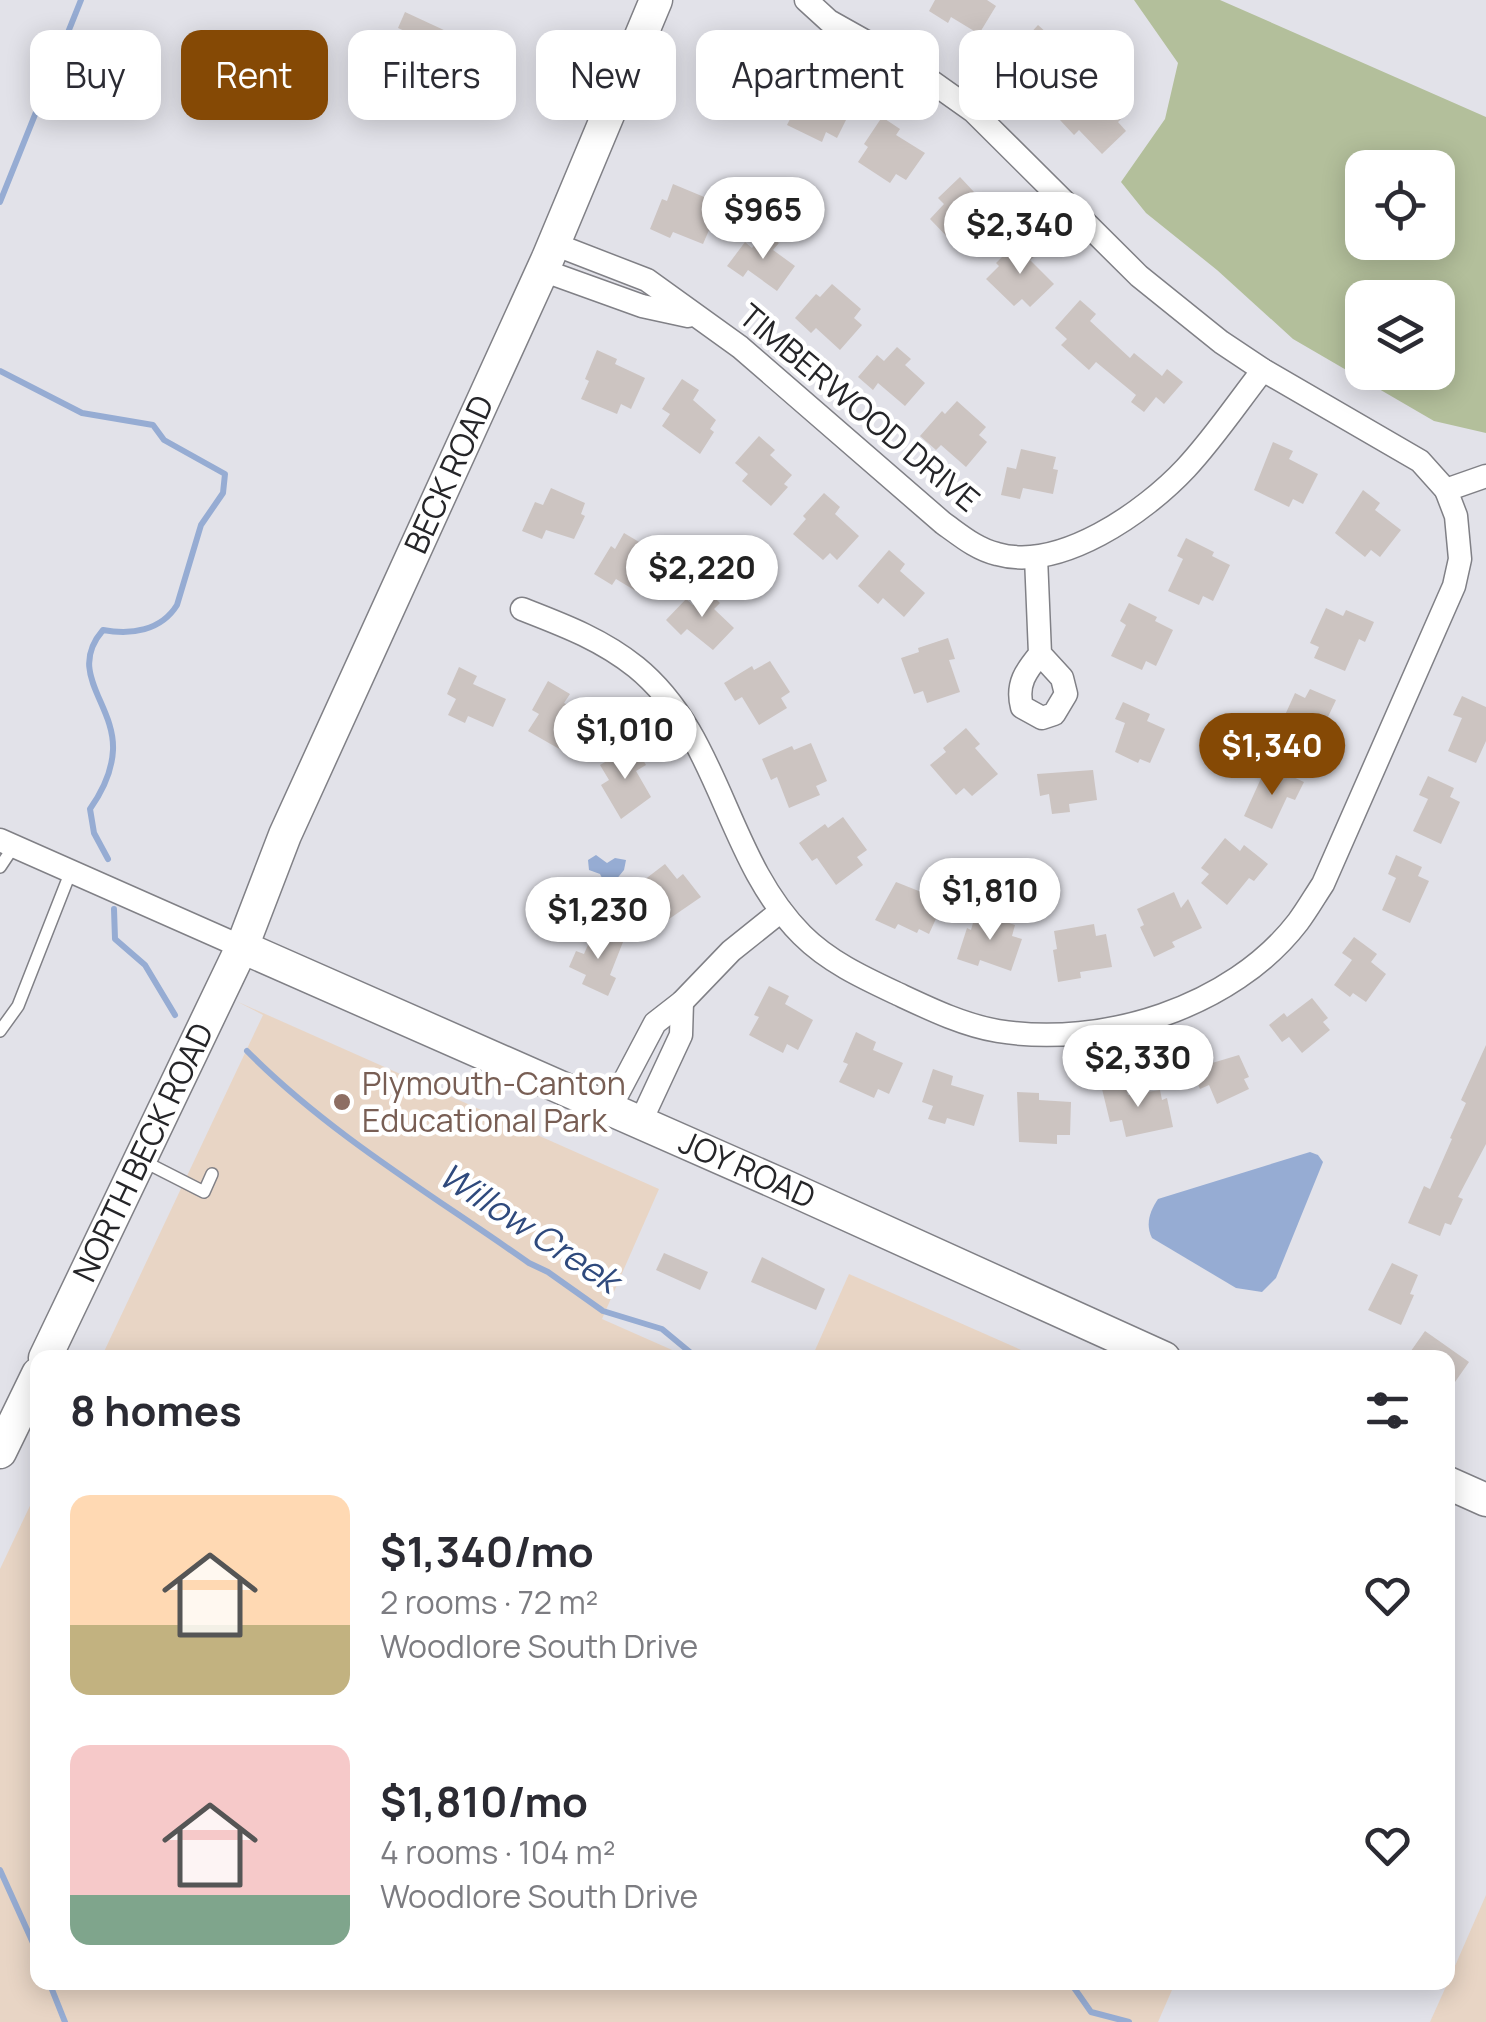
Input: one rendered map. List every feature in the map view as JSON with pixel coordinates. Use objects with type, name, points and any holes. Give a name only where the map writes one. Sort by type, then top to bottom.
[{"type":"main road","name":"BECK ROAD","points":[[242,947],[286,835],[548,257],[656,0]]},
{"type":"main road","name":"JOY ROAD","points":[[242,947],[1146,1350]]},
{"type":"main road","name":"NORTH BECK ROAD","points":[[50,1350],[242,947]]},
{"type":"main road","points":[[0,1452],[30,1390]]},
{"type":"main road","points":[[1455,1486],[1486,1500]]},
{"type":"street","points":[[522,609],[598,641],[636,667],[669,702],[697,746],[748,862],[804,937],[851,970],[963,1022],[994,1030],[1057,1036],[1116,1028],[1184,1004],[1237,976],[1264,956],[1297,923],[1323,884],[1458,572],[1461,544],[1446,490],[1406,450],[1263,370],[1221,342],[1139,276],[958,99],[911,66],[829,20],[806,0]]},
{"type":"street","name":"TIMBERWOOD DRIVE","points":[[548,257],[642,306],[697,318],[740,347],[967,540],[996,554],[1036,557],[1073,546],[1105,530],[1158,494],[1206,445],[1263,370]]},
{"type":"street","points":[[1446,490],[1486,476]]},
{"type":"street","points":[[1036,557],[1040,654]]},
{"type":"street","name":"JOY ROAD","points":[[7,843],[242,947]]},
{"type":"street","points":[[609,1110],[654,1023],[682,1002],[731,951],[781,911]]},
{"type":"street","points":[[640,1123],[681,1035],[682,1002]]},
{"type":"lane","points":[[0,867],[7,843]]},
{"type":"lane","points":[[0,1031],[18,1006],[72,870]]},
{"type":"lane","points":[[141,1160],[204,1192],[212,1174]]},
{"type":"shaded area","name":"Plymouth-Canton Educational Park","points":[[236,1001],[659,1189],[602,1319],[672,1350],[105,1350],[263,1015]]},
{"type":"shaded area","points":[[849,1274],[1021,1350],[815,1350]]},
{"type":"shaded area","points":[[30,1506],[30,1990],[1172,1990],[1158,2022],[0,2022],[0,1569]]},
{"type":"shaded area","points":[[1486,1895],[1486,2022],[1430,2022],[1444,1990],[1455,1990],[1455,1966]]},
{"type":"green space","points":[[1134,0],[1220,0],[1486,117],[1486,433],[1434,421],[1381,390],[1455,390],[1455,280],[1345,280],[1345,369],[1293,339],[1146,213],[1121,182],[1165,119],[1178,63]]},
{"type":"water","points":[[596,855],[607,863],[615,858],[626,860],[615,881],[604,882],[600,874],[589,870],[588,860]]},
{"type":"water","points":[[1310,1152],[1323,1162],[1276,1278],[1262,1292],[1236,1288],[1152,1238],[1149,1218],[1158,1199]]},
{"type":"building","points":[[935,0],[987,0],[996,6],[981,30],[972,30],[951,17],[948,23],[929,11]]},
{"type":"building","points":[[405,12],[444,30],[402,30],[398,28]]},
{"type":"building","points":[[790,120],[846,120],[837,138],[826,132],[822,142],[787,125]]},
{"type":"building","points":[[880,120],[886,120],[900,129],[896,135],[925,153],[906,180],[896,174],[890,183],[858,162],[868,147],[864,144]]},
{"type":"building","points":[[1060,120],[1120,120],[1126,131],[1102,154],[1079,130],[1074,135]]},
{"type":"building","points":[[960,177],[974,192],[966,199],[985,222],[955,245],[930,219],[944,204],[938,198]]},
{"type":"building","points":[[673,184],[709,199],[705,209],[716,214],[703,244],[673,232],[670,238],[650,229]]},
{"type":"building","points":[[764,232],[779,243],[773,250],[795,266],[777,291],[748,270],[743,277],[727,266],[745,242],[752,248]]},
{"type":"building","points":[[1019,240],[1035,256],[1030,260],[1054,284],[1030,307],[1022,299],[1014,306],[986,279]]},
{"type":"building","points":[[832,284],[861,309],[854,318],[862,325],[840,350],[816,328],[811,333],[795,318],[816,294],[820,297]]},
{"type":"building","points":[[1080,300],[1096,314],[1090,321],[1130,358],[1134,353],[1162,376],[1167,369],[1183,382],[1164,404],[1156,397],[1144,412],[1131,402],[1136,395],[1096,362],[1089,370],[1061,345],[1067,339],[1055,328]]},
{"type":"building","points":[[897,347],[911,359],[905,365],[925,383],[905,406],[878,383],[873,390],[858,377],[877,355],[884,361]]},
{"type":"building","points":[[597,350],[617,359],[615,364],[645,378],[631,409],[621,404],[617,414],[581,399]]},
{"type":"building","points":[[682,379],[699,390],[693,400],[716,420],[710,429],[714,432],[700,454],[662,426],[670,414],[662,409]]},
{"type":"building","points":[[957,401],[986,427],[979,435],[987,442],[966,467],[941,445],[936,450],[920,436],[942,411],[945,414]]},
{"type":"building","points":[[759,436],[775,450],[770,455],[792,475],[784,484],[788,487],[771,506],[742,481],[748,474],[735,463]]},
{"type":"building","points":[[1273,442],[1293,451],[1289,459],[1318,474],[1303,504],[1293,499],[1289,507],[1254,490]]},
{"type":"building","points":[[1021,449],[1056,457],[1053,469],[1058,470],[1053,494],[1023,488],[1020,499],[1001,495],[1007,467],[1016,469]]},
{"type":"building","points":[[551,488],[585,503],[581,514],[585,516],[574,539],[546,530],[542,539],[522,531],[535,502],[543,505]]},
{"type":"building","points":[[1363,490],[1380,503],[1375,510],[1401,530],[1380,557],[1371,550],[1365,557],[1335,533]]},
{"type":"building","points":[[824,493],[840,507],[835,514],[859,536],[837,560],[830,553],[823,560],[793,534]]},
{"type":"building","points":[[624,533],[656,552],[651,561],[661,567],[644,596],[616,579],[612,585],[594,574]]},
{"type":"building","points":[[1186,538],[1230,565],[1213,601],[1203,596],[1199,605],[1168,591],[1183,559],[1177,556]]},
{"type":"building","points":[[889,550],[905,564],[900,571],[925,593],[904,617],[883,598],[878,604],[858,586]]},
{"type":"building","points":[[707,590],[720,603],[714,609],[734,628],[713,650],[687,629],[681,635],[666,620],[686,599],[693,605]]},
{"type":"building","points":[[1129,603],[1173,630],[1156,666],[1146,661],[1142,670],[1111,656],[1126,625],[1120,621]]},
{"type":"building","points":[[1326,608],[1343,616],[1346,610],[1374,622],[1365,642],[1359,639],[1345,671],[1314,658],[1319,647],[1310,643]]},
{"type":"building","points":[[948,638],[955,659],[949,660],[960,692],[927,703],[923,691],[914,694],[901,658]]},
{"type":"building","points":[[770,661],[790,692],[781,698],[787,708],[759,725],[742,697],[735,701],[724,683],[752,666],[754,670]]},
{"type":"building","points":[[459,667],[477,676],[473,684],[506,699],[493,727],[468,716],[465,723],[448,715],[456,699],[447,694]]},
{"type":"building","points":[[548,681],[570,694],[564,703],[593,719],[576,748],[565,742],[561,750],[528,731],[539,714],[532,710]]},
{"type":"building","points":[[1310,689],[1336,700],[1327,719],[1319,715],[1304,748],[1276,735],[1295,693],[1305,698]]},
{"type":"building","points":[[1462,696],[1486,707],[1486,741],[1476,763],[1448,751],[1462,718],[1453,715]]},
{"type":"building","points":[[1123,702],[1150,714],[1147,721],[1165,729],[1150,763],[1140,759],[1138,763],[1115,752],[1125,723],[1115,719]]},
{"type":"building","points":[[966,728],[980,744],[975,748],[998,774],[972,796],[964,788],[956,795],[930,765]]},
{"type":"building","points":[[811,743],[827,781],[816,786],[820,795],[789,808],[777,777],[771,780],[762,759],[792,746],[794,750]]},
{"type":"building","points":[[634,745],[646,765],[636,771],[651,797],[621,819],[601,785],[609,780],[600,765]]},
{"type":"building","points":[[1093,770],[1097,800],[1069,804],[1070,812],[1052,814],[1049,794],[1040,796],[1037,774]]},
{"type":"building","points":[[1278,770],[1304,782],[1295,800],[1287,797],[1272,829],[1244,816],[1263,774],[1273,779]]},
{"type":"building","points":[[1428,776],[1454,788],[1450,797],[1460,802],[1441,844],[1413,831],[1428,799],[1419,795]]},
{"type":"building","points":[[843,817],[867,850],[857,857],[863,865],[836,885],[817,858],[812,861],[799,843],[825,824],[828,828]]},
{"type":"building","points":[[1225,838],[1240,851],[1244,845],[1268,864],[1254,881],[1249,878],[1227,905],[1201,883],[1209,874],[1201,868]]},
{"type":"building","points":[[1396,855],[1422,867],[1418,876],[1429,881],[1410,923],[1382,910],[1396,878],[1388,874]]},
{"type":"building","points":[[665,864],[677,879],[683,874],[701,897],[653,930],[631,902],[641,895],[635,887]]},
{"type":"building","points":[[896,882],[944,901],[929,934],[898,924],[895,929],[875,920]]},
{"type":"building","points":[[1174,892],[1181,908],[1188,899],[1202,928],[1172,942],[1175,947],[1154,957],[1140,927],[1144,925],[1137,909]]},
{"type":"building","points":[[976,912],[1015,925],[1012,936],[1022,939],[1011,971],[980,960],[978,966],[957,959]]},
{"type":"building","points":[[1094,924],[1096,936],[1106,934],[1112,967],[1080,972],[1081,978],[1058,982],[1054,931]]},
{"type":"building","points":[[595,929],[623,942],[610,975],[616,978],[608,996],[582,984],[586,975],[569,967],[576,951],[584,954]]},
{"type":"building","points":[[1354,937],[1377,954],[1371,962],[1386,974],[1366,1002],[1353,993],[1350,997],[1334,985],[1352,960],[1342,953]]},
{"type":"building","points":[[769,986],[789,996],[785,1004],[813,1020],[798,1050],[787,1044],[783,1053],[749,1035]]},
{"type":"building","points":[[1312,998],[1328,1018],[1323,1022],[1330,1030],[1302,1053],[1289,1037],[1282,1042],[1269,1025]]},
{"type":"building","points":[[856,1032],[876,1042],[873,1050],[903,1063],[889,1094],[878,1089],[874,1098],[839,1082]]},
{"type":"building","points":[[1486,1045],[1486,1144],[1458,1197],[1463,1199],[1451,1225],[1445,1223],[1440,1236],[1408,1223],[1424,1186],[1430,1189],[1452,1139],[1466,1103],[1461,1100]]},
{"type":"building","points":[[1208,1053],[1212,1063],[1239,1055],[1249,1077],[1244,1079],[1249,1089],[1217,1104],[1209,1085],[1200,1089],[1188,1062]]},
{"type":"building","points":[[933,1069],[953,1076],[951,1085],[984,1095],[974,1126],[947,1118],[945,1124],[928,1119],[933,1106],[922,1102]]},
{"type":"building","points":[[1125,1084],[1128,1095],[1160,1090],[1162,1100],[1167,1098],[1173,1127],[1126,1137],[1122,1120],[1110,1122],[1102,1089]]},
{"type":"building","points":[[1017,1092],[1039,1093],[1039,1100],[1071,1102],[1070,1135],[1057,1135],[1057,1144],[1019,1142]]},
{"type":"building","points":[[664,1253],[708,1272],[700,1290],[656,1270]]},
{"type":"building","points":[[762,1257],[825,1289],[816,1310],[751,1282]]},
{"type":"building","points":[[1392,1263],[1418,1275],[1401,1325],[1368,1310]]},
{"type":"building","points":[[1425,1331],[1452,1350],[1412,1350]]},
{"type":"building","points":[[1455,1352],[1469,1362],[1455,1382]]},
{"type":"waterway","name":"Willow Creek","points":[[0,202],[81,0]]},
{"type":"waterway","name":"Willow Creek","points":[[0,371],[82,413],[153,425],[164,440],[225,474],[223,493],[201,525],[177,605],[154,626],[124,632],[103,630],[93,646],[90,674],[112,733],[113,750],[106,781],[90,809],[94,833],[108,859]]},
{"type":"waterway","name":"Willow Creek","points":[[114,909],[115,939],[145,965],[175,1015]]},
{"type":"waterway","name":"Willow Creek","points":[[247,1051],[347,1137],[529,1263],[603,1311],[662,1329],[687,1350]]},
{"type":"waterway","points":[[0,1870],[30,1936]]},
{"type":"waterway","points":[[52,1990],[65,2022]]},
{"type":"waterway","name":"Willow Creek","points":[[1076,1990],[1091,2012],[1129,2022]]},
{"type":"place","name":"Plymouth-Canton Educational Park","points":[[342,1102]]}]
